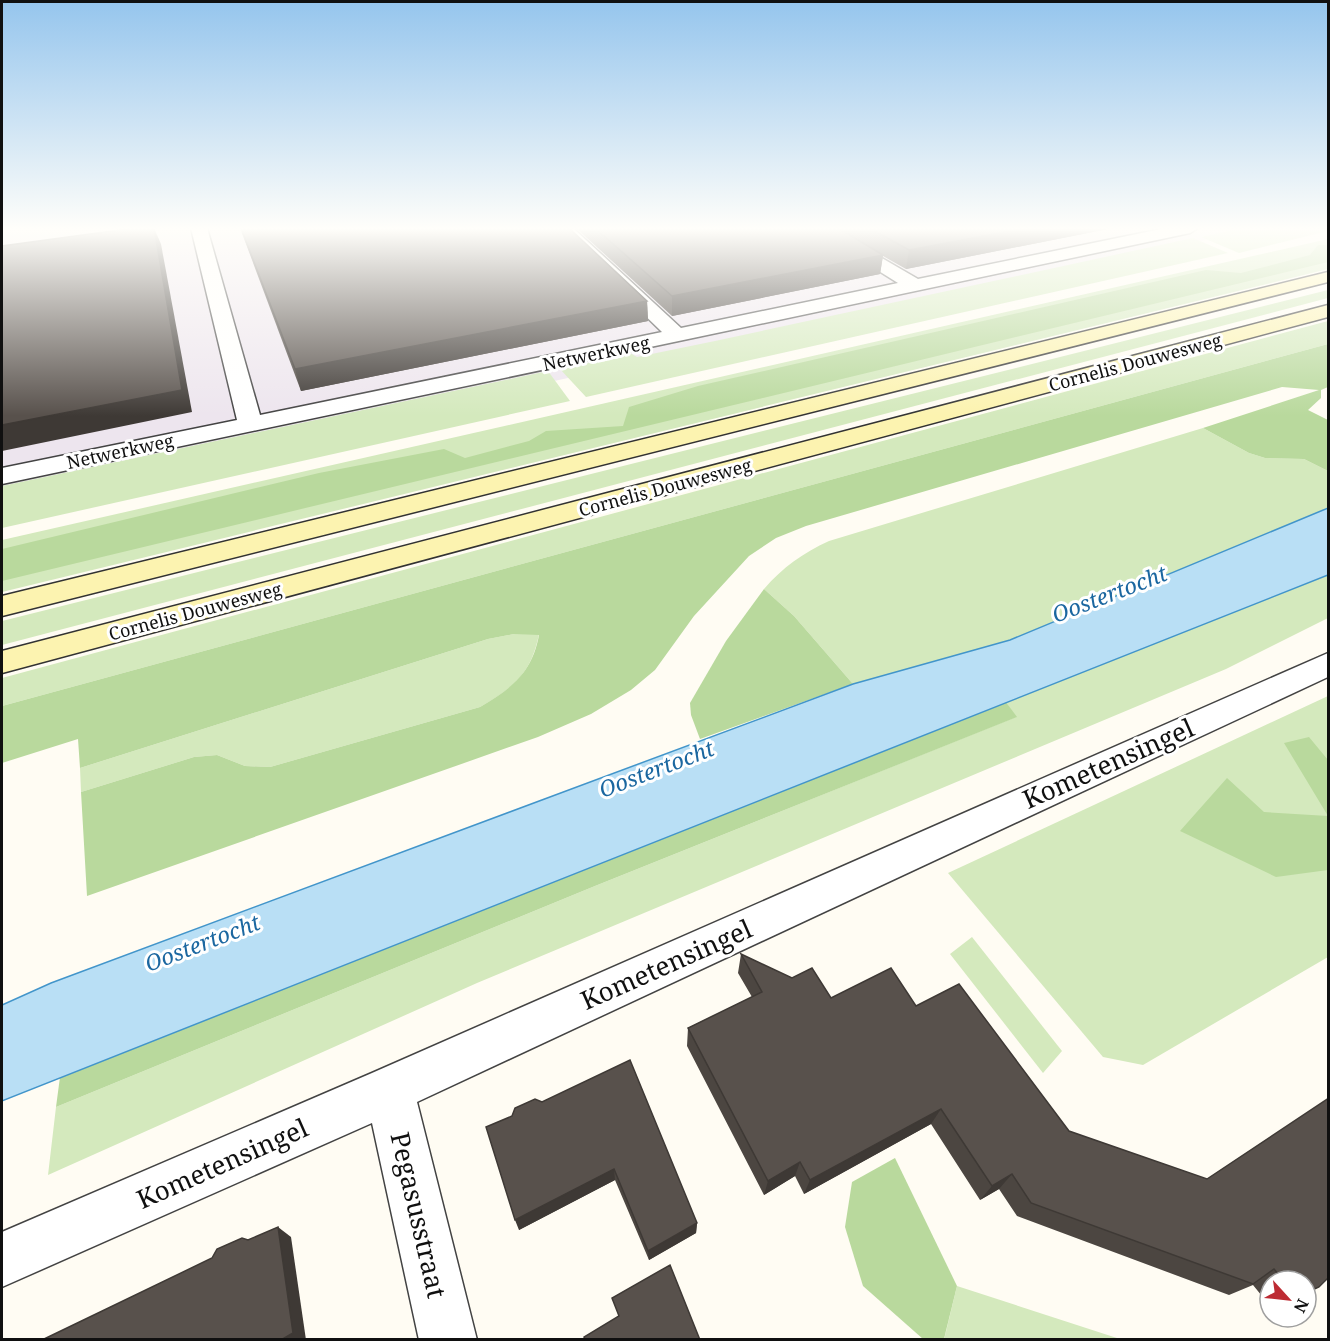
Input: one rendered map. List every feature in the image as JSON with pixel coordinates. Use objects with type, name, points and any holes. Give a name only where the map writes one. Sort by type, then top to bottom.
[{"type":"main road","name":"Cornelis Douwesweg","points":[[2,606],[1274,291]]},
{"type":"main road","name":"Cornelis Douwesweg","points":[[2,662],[1329,311]]},
{"type":"street","points":[[215,291],[250,423]]},
{"type":"street","points":[[630,291],[678,336]]},
{"type":"street","name":"Netwerkweg","points":[[2,476],[894,291]]},
{"type":"street","name":"Kometensingel","points":[[2,1260],[389,1090],[1329,664]]},
{"type":"street","name":"Pegasusstraat","points":[[389,1090],[448,1340]]},
{"type":"shaded area","points":[[2,291],[971,291],[2,501]]},
{"type":"green space","points":[[949,291],[1060,291],[586,397],[560,369],[630,353],[637,357]]},
{"type":"green space","points":[[1101,291],[1239,291],[2,592],[2,540]]},
{"type":"green space","points":[[1116,291],[1209,291],[2,581],[2,549],[319,473],[444,449],[465,458],[529,441],[546,431],[623,426],[629,407],[698,386]]},
{"type":"green space","points":[[1328,291],[1328,298],[2,645],[2,621]]},
{"type":"green space","points":[[1328,321],[1328,344],[2,706],[2,678]]},
{"type":"green space","points":[[1328,344],[1328,387],[1321,390],[1321,398],[1308,410],[1328,420],[1328,471],[1304,459],[1265,458],[1249,453],[1203,428],[1319,390],[1282,387],[806,526],[776,538],[749,556],[694,616],[655,670],[631,690],[591,714],[538,737],[87,896],[81,792],[194,757],[217,755],[245,766],[270,767],[480,707],[502,693],[519,678],[531,660],[539,635],[514,634],[488,639],[80,768],[78,739],[2,763],[2,706]]},
{"type":"green space","points":[[548,371],[570,401],[2,528],[2,486]]},
{"type":"green space","points":[[1203,428],[1249,453],[1265,458],[1304,459],[1328,471],[1328,508],[1010,640],[853,684],[794,616],[764,589],[794,561],[829,541]]},
{"type":"green space","points":[[1328,575],[1328,618],[1226,669],[477,983],[48,1175],[56,1107],[595,886],[1016,717],[1006,702]]},
{"type":"green space","points":[[764,589],[794,616],[853,684],[700,739],[691,715],[690,703],[726,641]]},
{"type":"green space","points":[[514,634],[539,634],[531,659],[512,686],[480,707],[270,767],[245,766],[217,755],[194,757],[81,792],[80,768],[488,639]]},
{"type":"green space","points":[[1328,696],[1328,957],[1143,1065],[1103,1057],[948,873]]},
{"type":"green space","points":[[1006,702],[1017,717],[595,886],[56,1107],[60,1077]]},
{"type":"green space","points":[[1309,737],[1328,760],[1328,816],[1284,743]]},
{"type":"green space","points":[[1227,778],[1264,812],[1328,816],[1328,870],[1276,877],[1180,831]]},
{"type":"green space","points":[[972,937],[1062,1051],[1043,1073],[950,954]]},
{"type":"green space","points":[[895,1158],[957,1286],[944,1339],[923,1339],[863,1286],[845,1227],[852,1182]]},
{"type":"green space","points":[[957,1286],[1120,1339],[944,1340]]},
{"type":"water","name":"Oostertocht","points":[[1328,508],[1328,575],[2,1101],[2,1005],[51,983],[853,684],[1010,640]]},
{"type":"building","points":[[2,291],[165,291],[182,390],[2,425]]},
{"type":"building","points":[[265,291],[636,291],[647,301],[295,369]]},
{"type":"building","points":[[666,291],[700,291],[672,296]]},
{"type":"building","points":[[741,954],[792,978],[812,968],[831,998],[891,968],[916,1006],[959,984],[1069,1131],[1207,1179],[1329,1098],[1329,1277],[1318,1287],[1318,1269],[1258,1269],[1258,1280],[1253,1284],[1031,1203],[1012,1174],[992,1186],[941,1109],[810,1180],[800,1162],[768,1181],[688,1028],[762,992]]},
{"type":"building","points":[[630,1060],[697,1223],[648,1251],[614,1169],[515,1220],[486,1127],[512,1116],[515,1108],[535,1099],[542,1102]]},
{"type":"building","points":[[278,1227],[293,1333],[281,1340],[42,1340],[212,1258],[217,1249],[242,1238],[248,1240]]},
{"type":"building","points":[[670,1265],[700,1340],[585,1340],[584,1337],[619,1316],[612,1298]]}]
